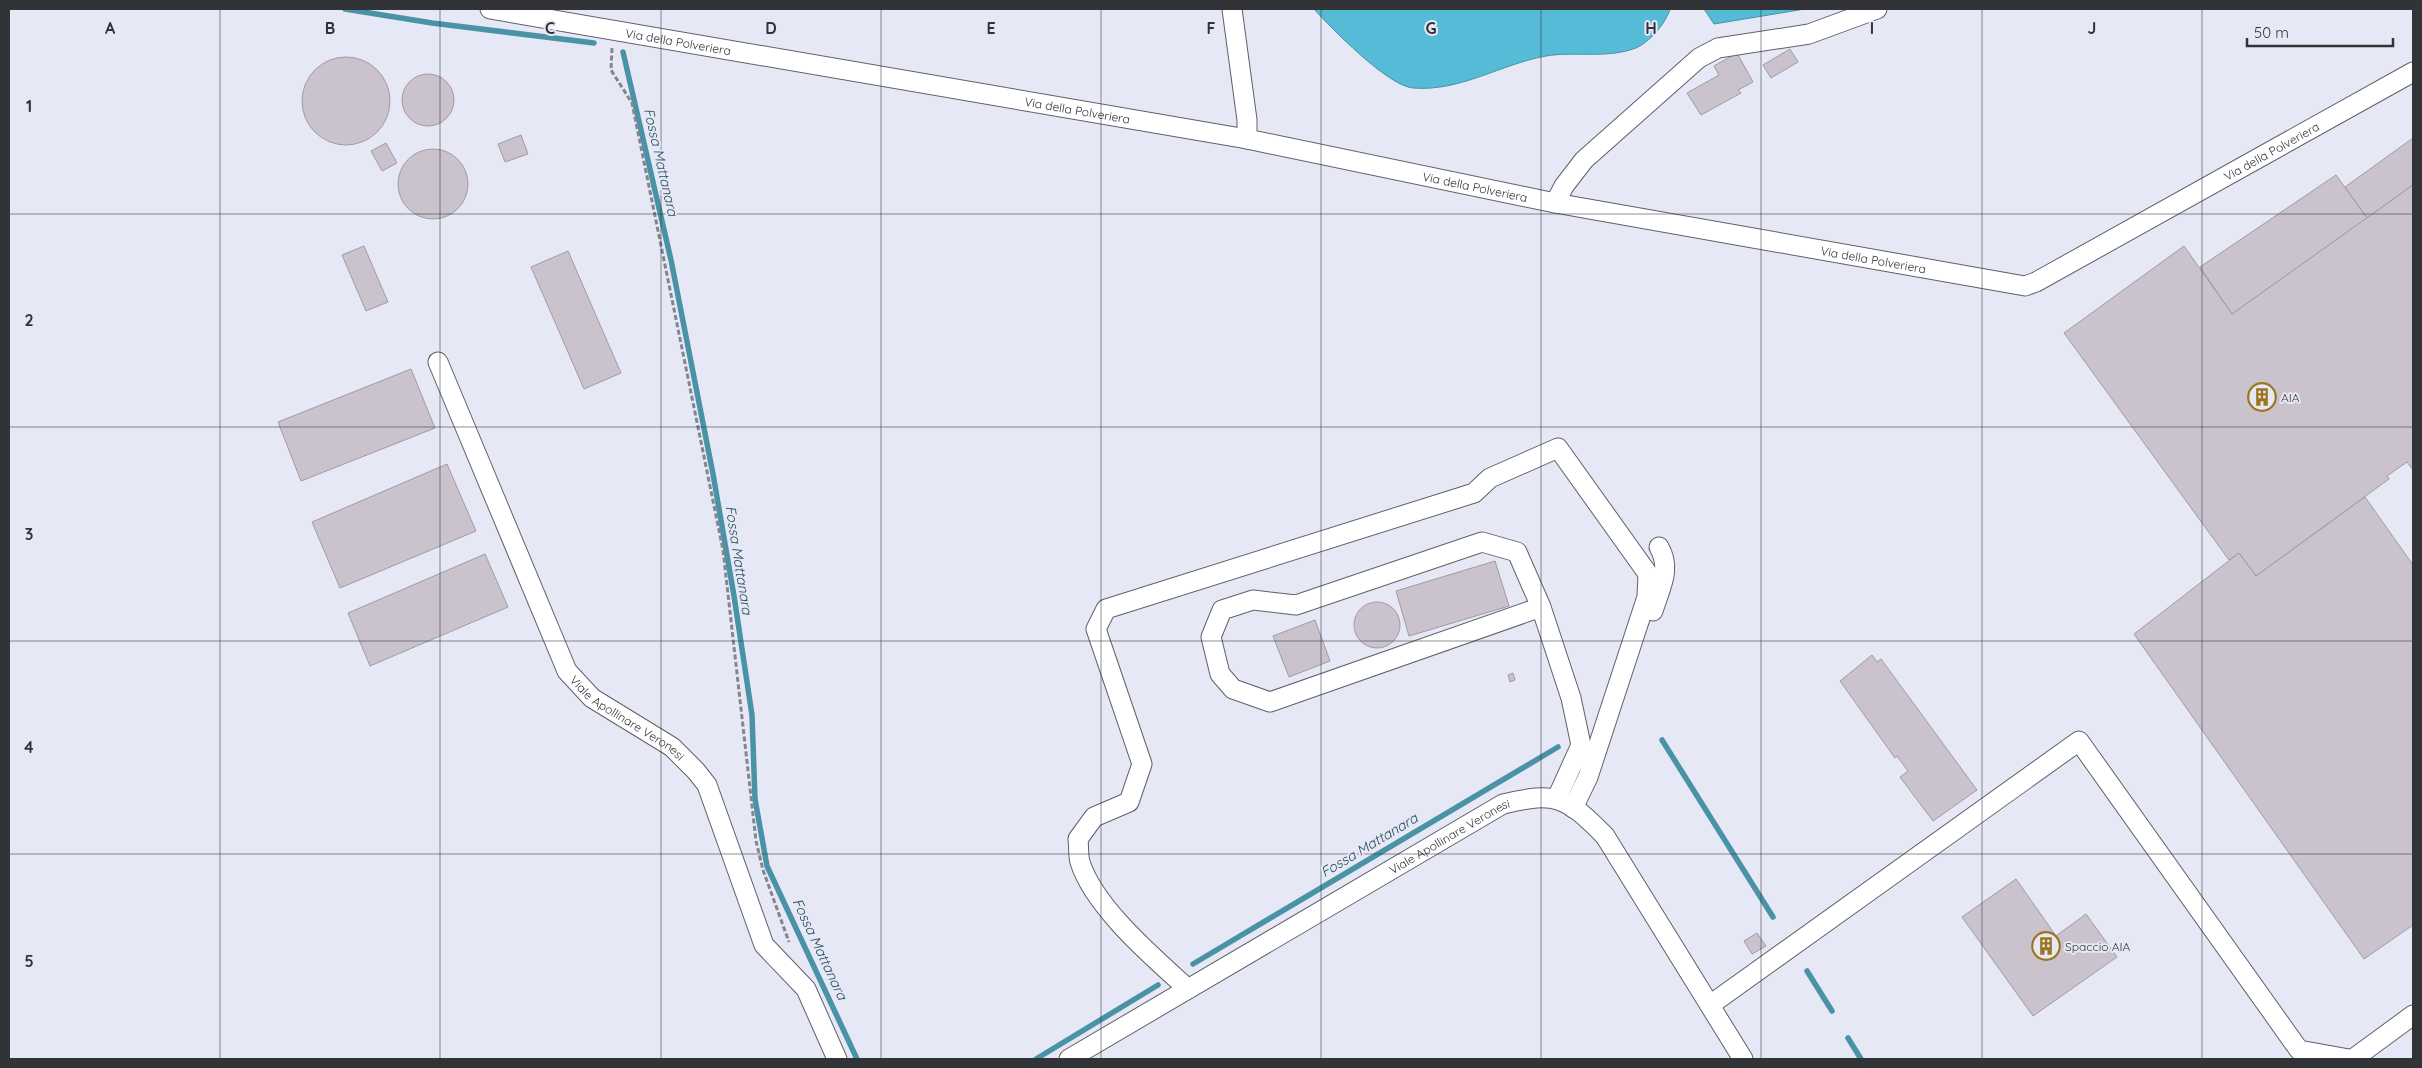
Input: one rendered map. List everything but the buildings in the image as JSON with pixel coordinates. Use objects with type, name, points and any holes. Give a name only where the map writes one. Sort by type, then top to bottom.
[{"type":"street","name":"Via della Polveriera","points":[[490,9],[1247,139],[1556,203],[2025,286],[2036,282],[2413,72]]},
{"type":"street","points":[[1232,9],[1247,120],[1247,139]]},
{"type":"street","points":[[1556,203],[1564,186],[1584,160],[1699,58],[1718,48],[1809,34],[1877,9]]},
{"type":"street","name":"Viale Apollinare Veronesi","points":[[438,362],[567,671],[592,698],[672,747],[696,770],[707,785],[764,945],[806,989],[837,1059]]},
{"type":"street","points":[[1188,989],[1130,936],[1096,893],[1080,861],[1078,839],[1094,817],[1129,802],[1142,764],[1096,629],[1106,609],[1474,493],[1490,478],[1558,448],[1648,574],[1647,597],[1588,777]]},
{"type":"street","points":[[1541,608],[1270,702],[1233,689],[1220,674],[1211,637],[1222,610],[1254,600],[1296,606],[1482,542],[1516,552],[1541,608],[1570,698],[1581,745],[1565,803]]},
{"type":"street","points":[[1565,803],[1607,759],[1666,570],[1666,558],[1659,547]]},
{"type":"street","points":[[1710,1005],[2079,741],[2292,1055],[2351,1059],[2413,1015]]},
{"type":"street","name":"Viale Apollinare Veronesi","points":[[1069,1059],[1503,804],[1534,796],[1565,803]]},
{"type":"street","points":[[1565,803],[1583,814],[1605,836],[1743,1059]]},
{"type":"path","points":[[614,30],[611,70],[632,103],[723,550],[756,841],[763,870],[790,944]]},
{"type":"water","points":[[1314,9],[1670,9],[1657,32],[1636,48],[1614,53],[1546,56],[1464,82],[1430,88],[1413,88],[1402,85],[1375,67]]},
{"type":"water","points":[[1704,9],[1805,9],[1714,24]]},
{"type":"waterway","name":"Fossa Mattanara","points":[[345,9],[432,23],[594,43]]},
{"type":"waterway","name":"Fossa Mattanara","points":[[623,52],[671,260],[713,474],[752,715],[755,799],[767,866],[857,1059]]},
{"type":"waterway","name":"Fossa Mattanara","points":[[1662,740],[1773,917]]},
{"type":"waterway","name":"Fossa Mattanara","points":[[1193,964],[1558,747]]},
{"type":"waterway","name":"Fossa Mattanara","points":[[1807,971],[1832,1011]]},
{"type":"waterway","name":"Fossa Mattanara","points":[[1036,1059],[1158,985]]},
{"type":"waterway","name":"Fossa Mattanara","points":[[1848,1038],[1861,1059]]},
{"type":"place","name":"AIA","points":[[2262,397]]},
{"type":"place","name":"Spaccio AIA","points":[[2046,946]]}]
